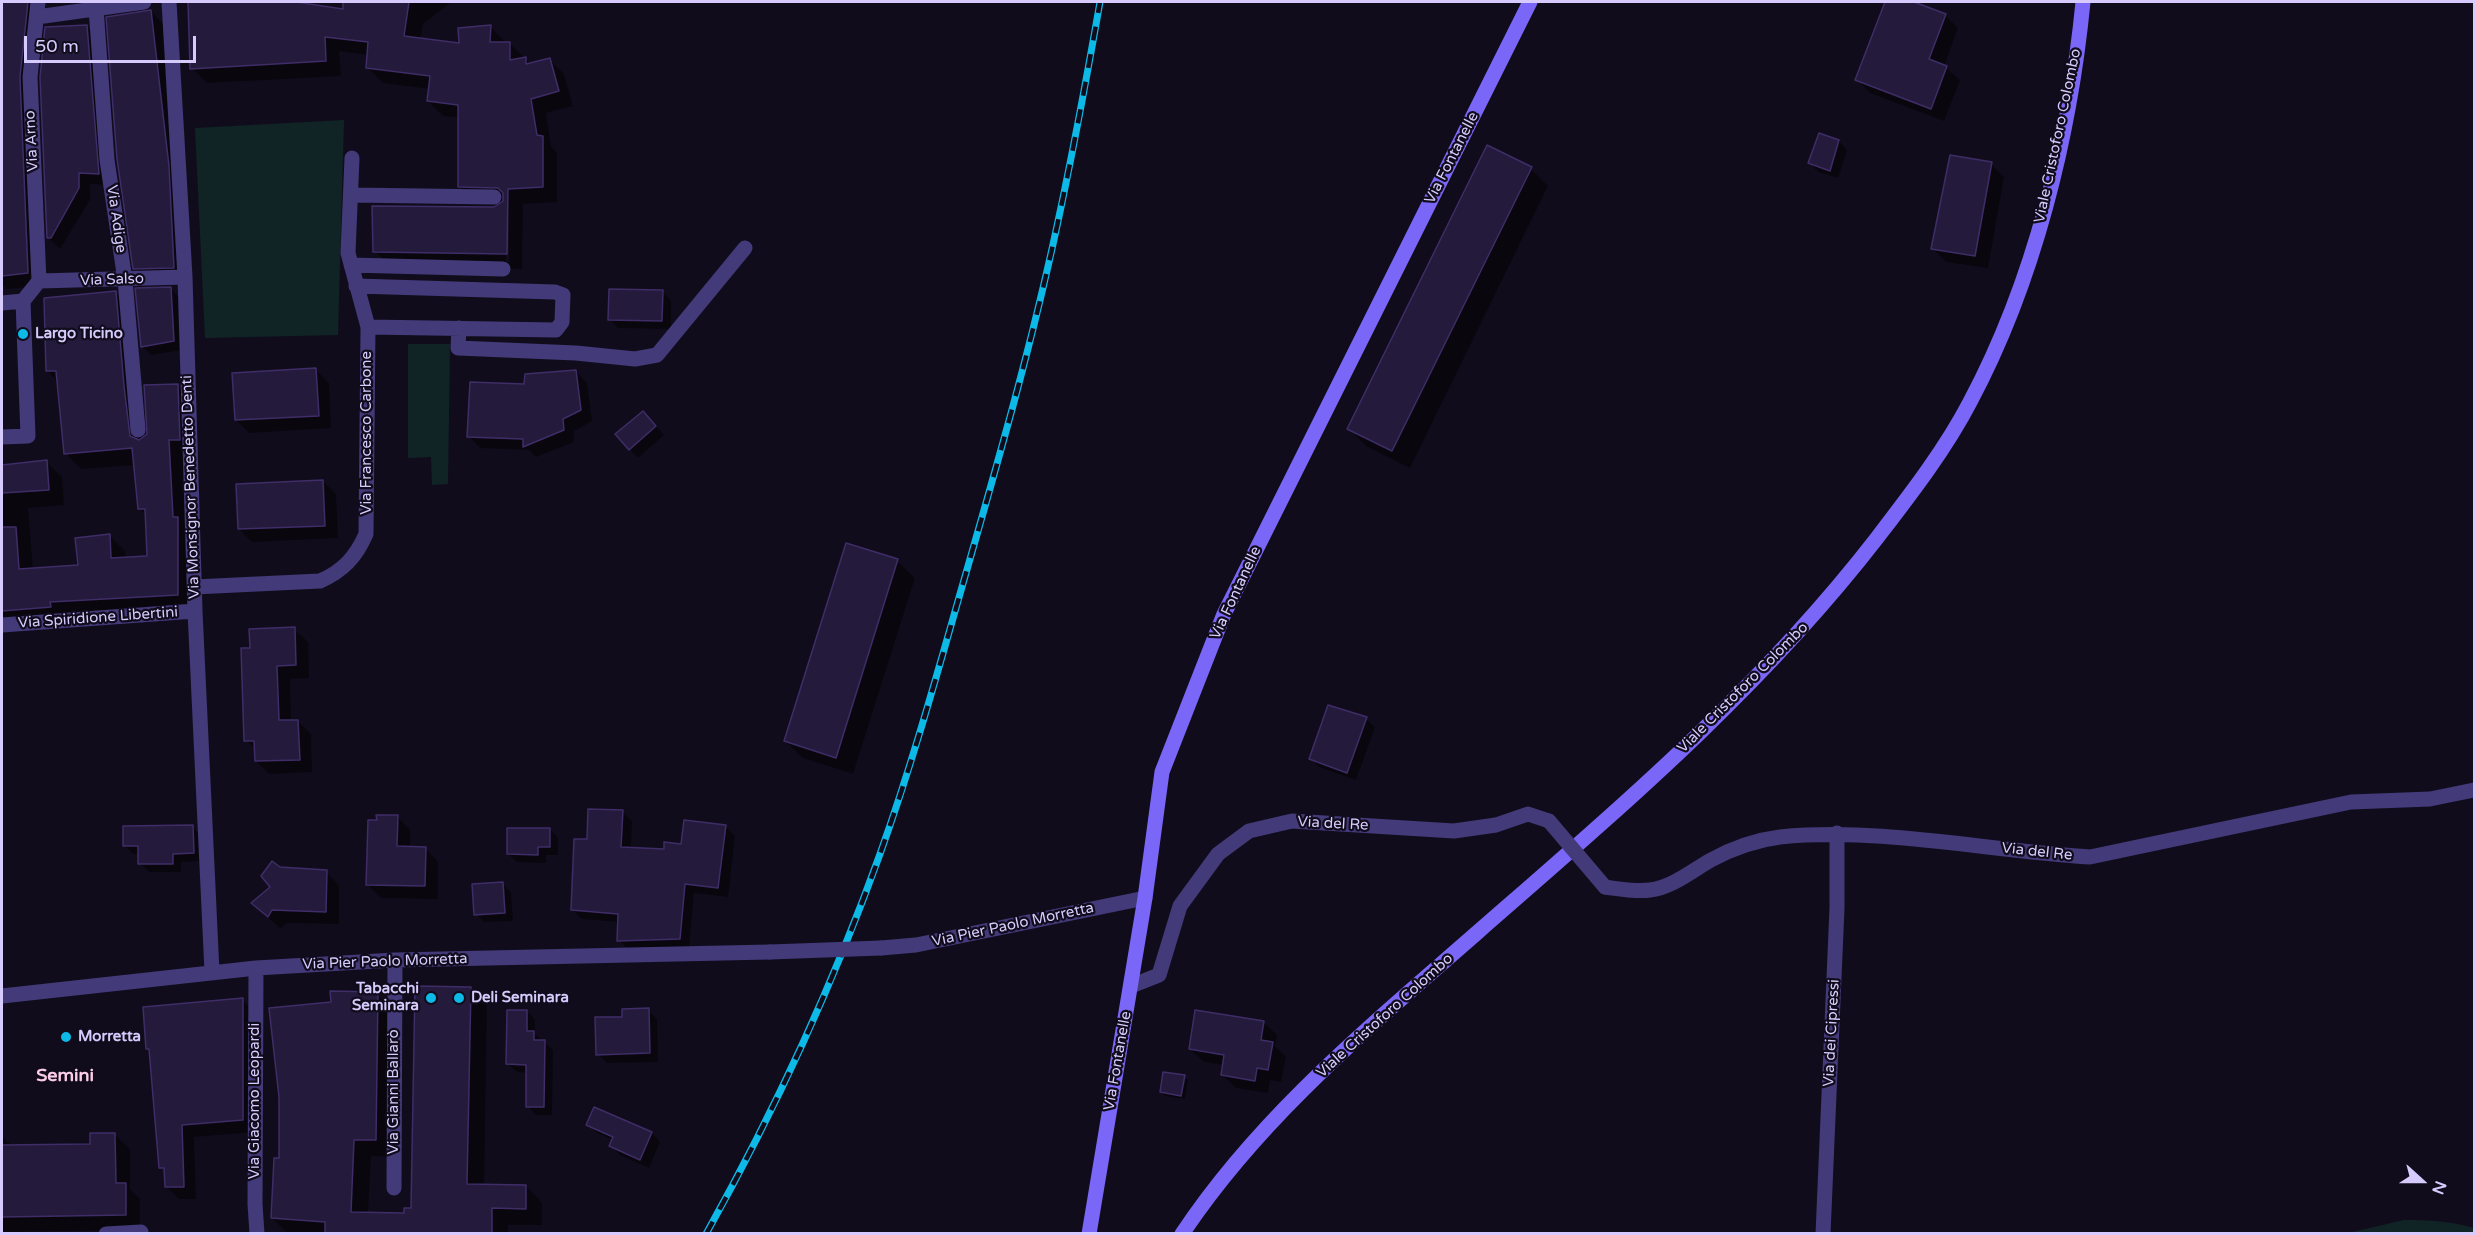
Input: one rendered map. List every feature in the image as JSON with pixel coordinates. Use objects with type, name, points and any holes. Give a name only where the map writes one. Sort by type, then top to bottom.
[{"type":"main road","name":"Via Fontanelle","points":[[1089,1233],[1145,898],[1162,772],[1224,614],[1530,2]]},
{"type":"main road","name":"Viale Cristoforo Colombo","points":[[1182,1233],[1206,1197],[1262,1130],[1345,1048],[1650,782],[1757,678],[1831,597],[1909,497],[1970,403],[2015,300],[2040,225],[2056,163],[2070,97],[2084,2]]},
{"type":"street","points":[[37,9],[96,8],[144,2]]},
{"type":"street","name":"Via Monsignor Benedetto Denti","points":[[169,2],[185,277],[194,587],[212,972]]},
{"type":"street","name":"Via Adige","points":[[96,8],[108,160],[124,280],[138,430]]},
{"type":"street","name":"Via Arno","points":[[37,9],[30,77],[39,281]]},
{"type":"street","name":"Via Francesco Carbone","points":[[194,587],[320,582],[348,564],[359,550],[366,534],[368,327],[348,253],[352,158]]},
{"type":"street","points":[[351,195],[494,197]]},
{"type":"street","points":[[459,328],[458,348],[576,353],[635,359],[657,355],[744,248]]},
{"type":"street","points":[[351,264],[503,269]]},
{"type":"street","name":"Via Salso","points":[[39,281],[185,277]]},
{"type":"street","points":[[2,437],[28,436],[23,301],[39,281]]},
{"type":"street","points":[[356,286],[555,291],[563,295],[562,322],[556,330],[368,327]]},
{"type":"street","points":[[2,303],[23,301]]},
{"type":"street","name":"Via Spiridione Libertini","points":[[2,625],[195,611]]},
{"type":"street","name":"Via del Re","points":[[1131,986],[1159,975],[1180,906],[1218,854],[1249,831],[1292,821],[1454,831],[1496,825],[1528,814],[1549,821],[1605,887],[1630,891],[1653,890],[1748,843],[1779,837],[1837,833],[1928,840],[2046,855],[2090,857],[2351,802],[2430,799],[2475,790]]},
{"type":"street","name":"Via dei Cipressi","points":[[1823,1233],[1837,908],[1837,833]]},
{"type":"street","name":"Via Pier Paolo Morretta","points":[[2,996],[212,972],[395,960],[770,952],[916,945],[1145,898]]},
{"type":"street","name":"Via Gianni Ballarò","points":[[394,1188],[395,960]]},
{"type":"street","name":"Via Giacomo Leopardi","points":[[256,968],[255,1204],[257,1233]]},
{"type":"street","points":[[106,1233],[141,1232]]},
{"type":"green space","points":[[344,120],[338,335],[205,338],[195,128]]},
{"type":"green space","points":[[408,344],[450,344],[448,484],[432,485],[431,457],[408,458]]},
{"type":"green space","points":[[2404,1220],[2457,1224],[2474,1228],[2474,1233],[2348,1233]]},
{"type":"building","points":[[2,2],[28,2],[20,77],[28,273],[2,276]]},
{"type":"building","points":[[188,2],[296,2],[343,9],[343,2],[409,2],[404,36],[459,43],[458,28],[491,25],[490,42],[510,42],[510,60],[526,57],[526,64],[550,58],[559,91],[531,99],[537,135],[543,136],[543,187],[508,189],[507,254],[373,252],[372,206],[494,207],[503,201],[503,193],[498,188],[458,187],[458,105],[427,101],[430,76],[366,68],[368,42],[325,37],[326,61],[190,69]]},
{"type":"building","points":[[1885,2],[1914,2],[1946,14],[1929,59],[1947,66],[1931,109],[1855,80]]},
{"type":"building","points":[[151,10],[169,166],[174,268],[133,269],[117,159],[106,17]]},
{"type":"building","points":[[87,25],[99,174],[79,173],[79,188],[51,238],[47,238],[40,77],[45,27]]},
{"type":"building","points":[[1819,133],[1839,140],[1830,171],[1808,163]]},
{"type":"building","points":[[1487,145],[1532,167],[1392,451],[1347,429]]},
{"type":"building","points":[[1950,155],[1992,162],[1975,256],[1931,249]]},
{"type":"building","points":[[171,287],[174,341],[141,347],[135,288]]},
{"type":"building","points":[[609,289],[663,290],[662,321],[608,320]]},
{"type":"building","points":[[116,291],[130,436],[139,440],[147,434],[144,385],[178,384],[180,440],[169,440],[173,517],[178,517],[178,595],[50,602],[51,607],[2,611],[2,527],[16,527],[19,569],[78,565],[75,538],[110,534],[111,558],[147,556],[145,509],[138,509],[132,448],[64,454],[56,371],[46,371],[44,298]]},
{"type":"building","points":[[316,368],[319,416],[235,420],[232,373]]},
{"type":"building","points":[[576,370],[581,410],[563,419],[564,430],[523,447],[523,439],[467,437],[470,382],[524,384],[525,374]]},
{"type":"building","points":[[643,411],[656,426],[629,450],[615,434]]},
{"type":"building","points":[[47,460],[49,490],[2,493],[2,465]]},
{"type":"building","points":[[323,480],[325,526],[238,529],[236,484]]},
{"type":"building","points":[[846,543],[898,559],[836,758],[784,741]]},
{"type":"building","points":[[295,627],[296,665],[277,666],[279,720],[298,720],[300,760],[255,761],[254,741],[244,741],[241,648],[250,648],[249,629]]},
{"type":"building","points":[[1328,705],[1367,717],[1347,773],[1309,759]]},
{"type":"building","points":[[588,809],[623,810],[621,847],[664,849],[664,842],[681,844],[684,820],[726,825],[718,888],[685,884],[680,939],[617,941],[618,914],[571,910],[574,839],[587,839]]},
{"type":"building","points":[[376,815],[398,815],[397,846],[426,847],[425,886],[366,885],[368,820],[377,820]]},
{"type":"building","points":[[193,825],[194,853],[173,854],[173,864],[138,864],[138,846],[123,846],[123,826]]},
{"type":"building","points":[[507,828],[550,828],[550,847],[538,847],[538,855],[507,854]]},
{"type":"building","points":[[272,861],[280,867],[327,870],[326,912],[272,910],[268,917],[251,903],[270,887],[261,876]]},
{"type":"building","points":[[503,882],[505,913],[474,915],[472,884]]},
{"type":"building","points":[[415,986],[471,987],[467,1184],[526,1185],[526,1209],[492,1208],[492,1233],[325,1233],[325,1222],[271,1218],[274,1158],[279,1158],[279,1097],[269,1008],[331,1002],[330,991],[378,992],[376,1140],[354,1140],[351,1212],[404,1213],[404,1208],[411,1208]]},
{"type":"building","points":[[243,998],[243,1120],[182,1125],[184,1187],[165,1187],[164,1168],[159,1168],[149,1049],[146,1049],[143,1007]]},
{"type":"building","points":[[649,1008],[650,1053],[596,1055],[595,1017],[622,1017],[622,1009]]},
{"type":"building","points":[[507,1010],[527,1010],[527,1031],[534,1031],[534,1040],[545,1040],[544,1107],[526,1107],[526,1065],[506,1064]]},
{"type":"building","points":[[1195,1010],[1264,1021],[1261,1040],[1273,1042],[1268,1070],[1257,1068],[1255,1081],[1221,1075],[1224,1055],[1189,1049]]},
{"type":"building","points":[[1163,1072],[1185,1075],[1181,1096],[1160,1092]]},
{"type":"building","points":[[594,1107],[652,1132],[640,1160],[609,1146],[613,1137],[586,1125]]},
{"type":"building","points":[[90,1133],[115,1133],[116,1183],[126,1183],[126,1215],[2,1217],[2,1145],[90,1144]]},
{"type":"railway","points":[[706,1234],[779,1095],[822,1000],[862,903],[904,784],[991,487],[1037,313],[1069,170],[1100,2]]},
{"type":"place","name":"Largo Ticino","points":[[23,334]]},
{"type":"place","name":"Tabacchi Seminara","points":[[431,998]]},
{"type":"place","name":"Deli Seminara","points":[[459,998]]},
{"type":"place","name":"Morretta","points":[[66,1037]]},
{"type":"district","name":"Semini","points":[[65,1076]]}]
